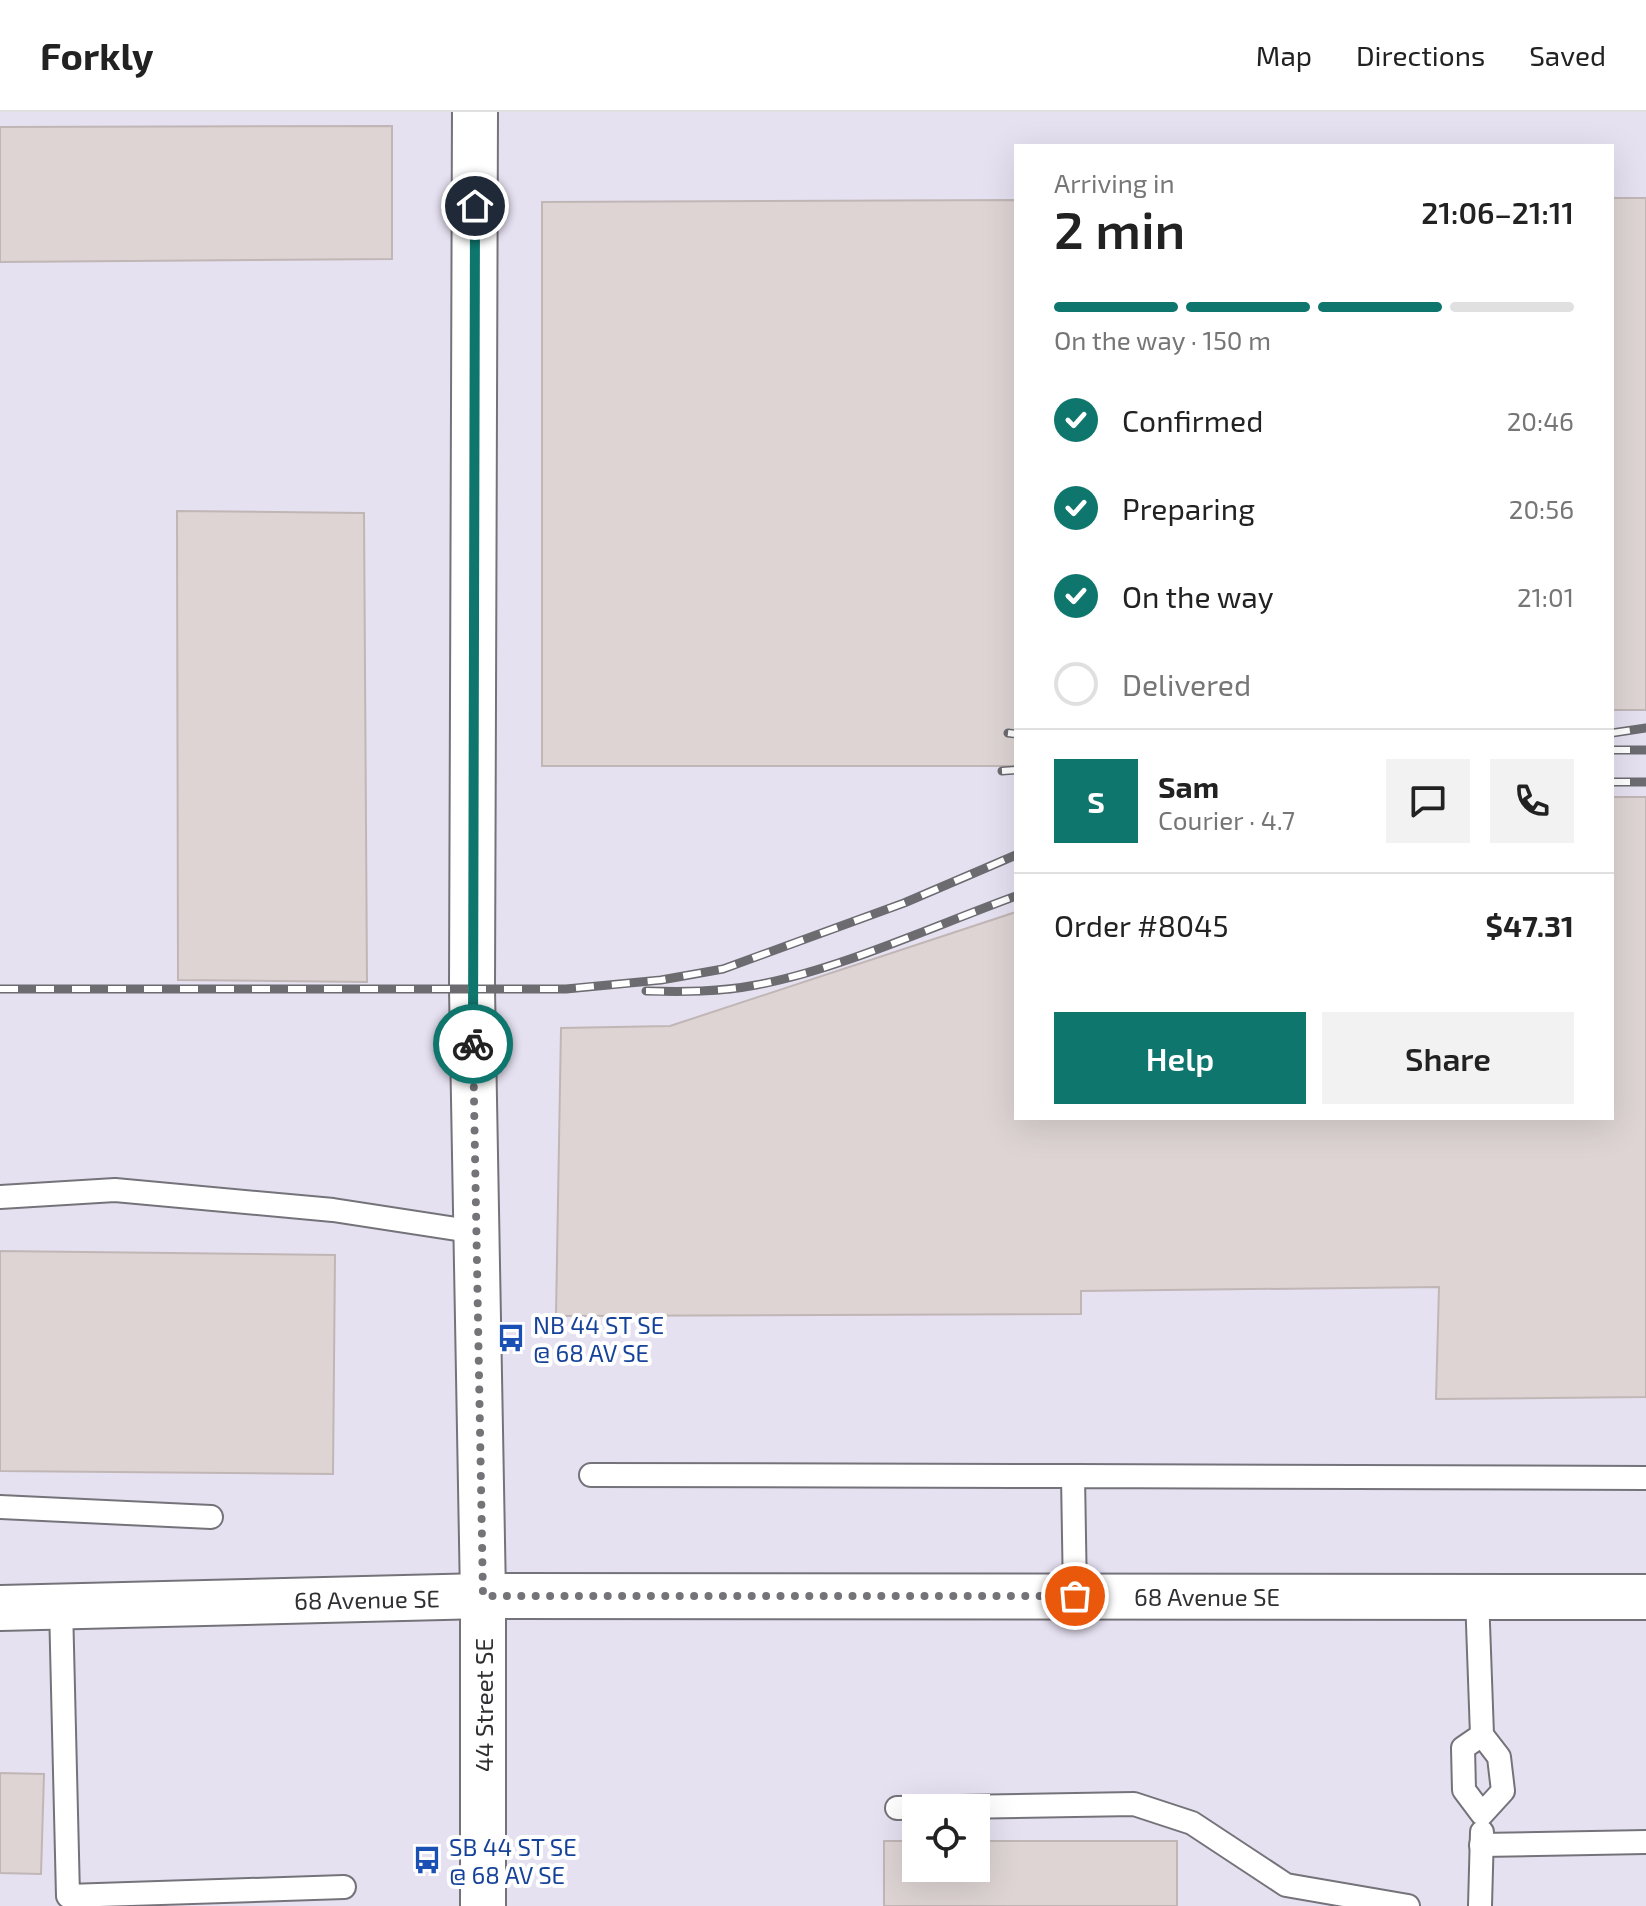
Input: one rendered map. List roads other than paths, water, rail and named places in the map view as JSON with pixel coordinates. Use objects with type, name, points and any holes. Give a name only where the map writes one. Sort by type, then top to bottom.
[{"type":"street","name":"44 Street SE","points":[[475,112],[472,989],[483,1596],[483,1906]]},
{"type":"street","name":"68 Avenue SE","points":[[0,1608],[483,1596],[1646,1597]]},
{"type":"lane","points":[[0,1197],[115,1190],[333,1210],[476,1232]]},
{"type":"lane","points":[[591,1475],[1646,1478]]},
{"type":"lane","points":[[1073,1476],[1075,1596]]},
{"type":"lane","points":[[0,1507],[211,1517]]},
{"type":"lane","points":[[1477,1596],[1482,1735],[1499,1757],[1503,1791],[1482,1814]]},
{"type":"lane","points":[[61,1606],[68,1896],[344,1887]]},
{"type":"lane","points":[[1480,1906],[1482,1814],[1464,1790],[1463,1748],[1482,1735]]},
{"type":"lane","points":[[897,1808],[1134,1804],[1192,1823],[1286,1885],[1408,1906]]},
{"type":"lane","points":[[1481,1845],[1646,1842]]},
{"type":"railway","points":[[1614,733],[1646,728]]},
{"type":"railway","points":[[1008,733],[1014,734]]},
{"type":"railway","points":[[1614,750],[1646,750]]},
{"type":"railway","points":[[1002,771],[1014,770]]},
{"type":"railway","points":[[1614,782],[1646,782]]},
{"type":"railway","points":[[0,989],[566,989],[661,980],[723,969],[904,903],[1014,856]]},
{"type":"railway","points":[[646,991],[729,989],[787,978],[853,958],[1014,897]]},
{"type":"place","name":"NB 44 ST SE @ 68 AV SE","points":[[511,1338]]},
{"type":"place","name":"SB 44 ST SE @ 68 AV SE","points":[[427,1860]]}]
